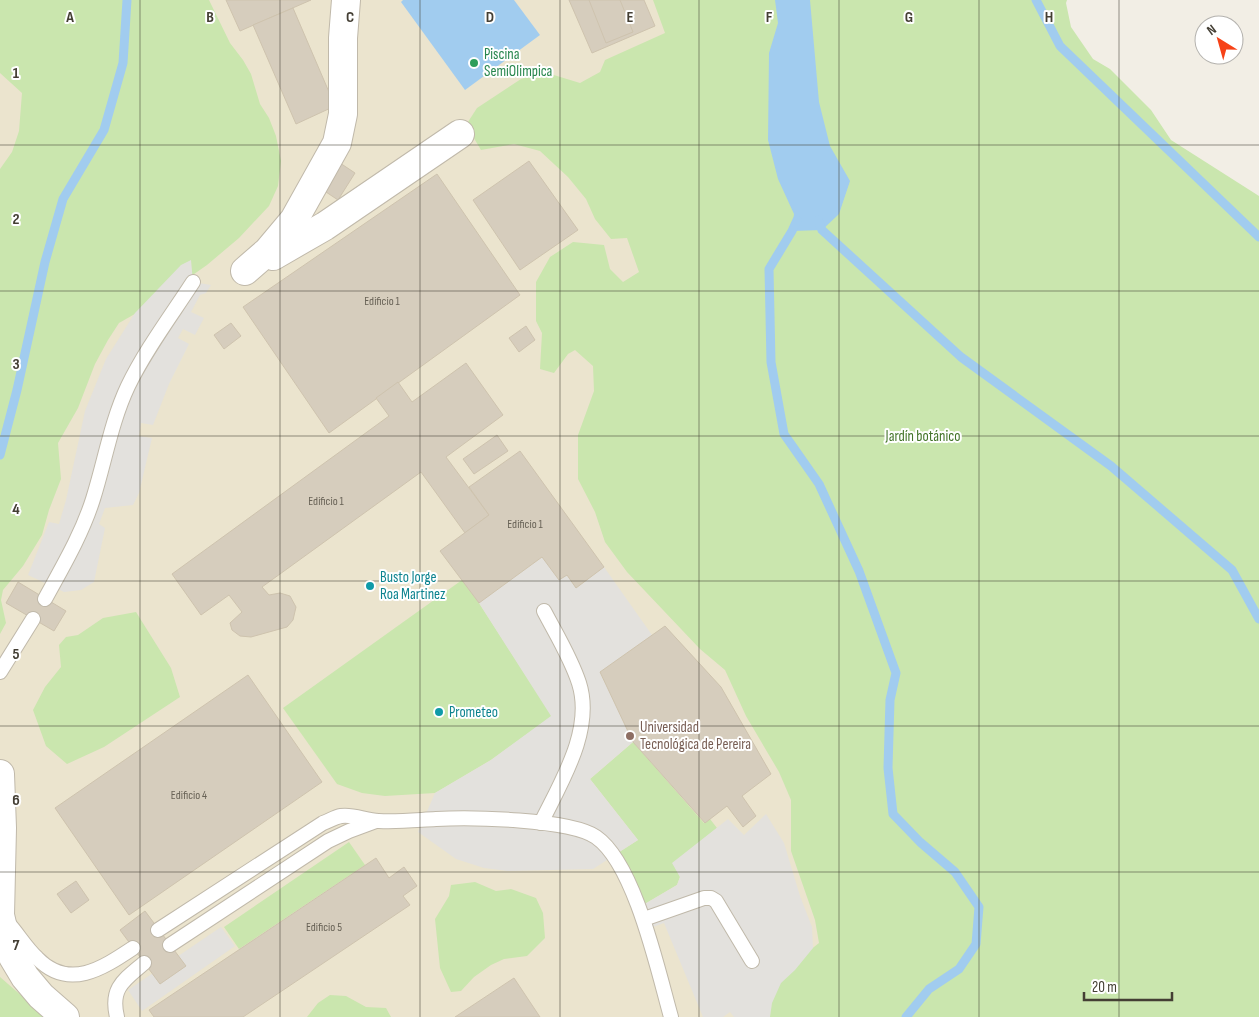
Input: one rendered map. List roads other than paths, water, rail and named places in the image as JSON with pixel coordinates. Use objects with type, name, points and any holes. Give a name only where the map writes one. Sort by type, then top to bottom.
[{"type":"street","points":[[346,0],[343,38],[343,114],[337,143],[294,220],[268,251],[245,271],[325,226],[460,134]]},
{"type":"street","points":[[0,774],[2,828],[0,915],[5,937],[13,958],[25,978],[41,996],[65,1017]]},
{"type":"lane","points":[[45,599],[84,524],[93,500],[114,420],[128,386],[193,282]]},
{"type":"lane","points":[[541,823],[580,736],[583,709],[580,685],[572,665],[544,611]]},
{"type":"lane","points":[[0,672],[33,619]]},
{"type":"lane","points":[[158,930],[324,823],[341,816],[377,821],[461,818],[541,823],[573,828],[589,833],[607,847],[622,871],[644,919],[671,1017]]},
{"type":"lane","points":[[170,945],[328,841],[377,821]]},
{"type":"lane","points":[[644,919],[704,898],[712,898],[719,906],[752,961]]},
{"type":"lane","points":[[0,915],[36,958],[44,965],[60,972],[76,975],[92,973],[110,964],[133,948]]},
{"type":"lane","points":[[117,1017],[114,998],[119,987],[127,977],[144,963]]},
{"type":"water","name":"Piscina SemiOlimpica","points":[[403,0],[514,0],[540,35],[465,90],[401,2]]},
{"type":"water","points":[[775,0],[810,0],[819,102],[830,146],[850,181],[839,214],[822,230],[792,231],[794,214],[778,179],[768,140],[769,53],[778,23]]},
{"type":"waterway","points":[[0,455],[17,390],[45,262],[63,199],[104,130],[123,63],[127,0]]},
{"type":"waterway","points":[[1036,0],[1060,46],[1259,237]]},
{"type":"waterway","points":[[797,220],[769,269],[771,362],[784,434],[819,484],[859,571],[896,673],[890,700],[888,768],[893,814],[920,842],[955,872],[979,907],[976,944],[959,969],[929,989],[906,1017]]},
{"type":"waterway","points":[[818,220],[822,230],[961,357],[1111,466],[1232,570],[1259,619]]},
{"type":"place","name":"Piscina SemiOlimpica","points":[[474,63]]},
{"type":"place","name":"Busto Jorge Roa Martinez","points":[[370,586]]},
{"type":"place","name":"Prometeo","points":[[439,712]]},
{"type":"place","name":"Universidad Tecnológica de Pereira","points":[[630,736]]},
{"type":"park label","name":"Jardín botánico","points":[[923,436]]}]
